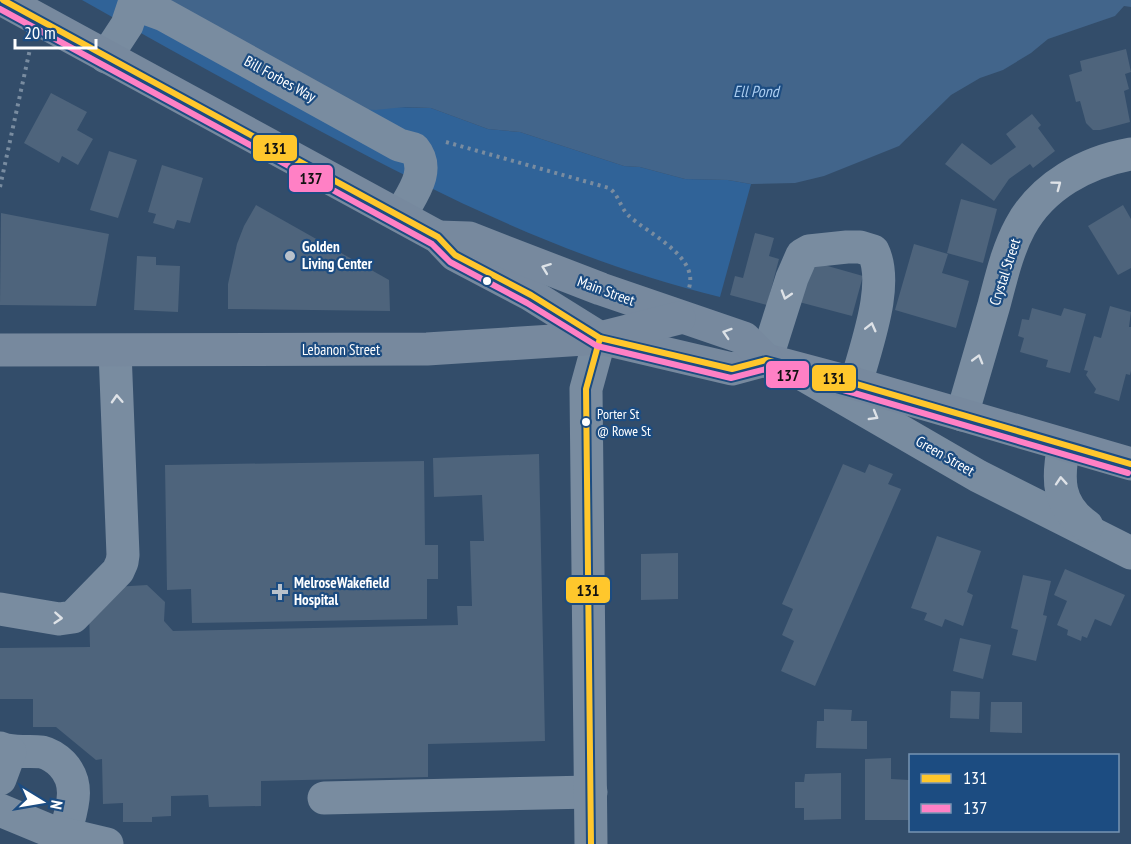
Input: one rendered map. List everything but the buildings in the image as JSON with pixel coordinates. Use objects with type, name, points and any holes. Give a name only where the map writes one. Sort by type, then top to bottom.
[{"type":"main road","name":"Main Street","points":[[3,0],[438,237],[455,255],[531,295],[600,338],[732,369],[777,363]]},
{"type":"main road","name":"Main Street","points":[[438,237],[469,238],[567,277],[684,304],[744,338],[777,363],[1131,464]]},
{"type":"main road","name":"Lebanon Street","points":[[0,350],[427,349],[600,338],[684,304]]},
{"type":"street","name":"Bill Forbes Way","points":[[105,57],[127,25],[134,4],[149,8],[399,145],[414,149]]},
{"type":"street","points":[[400,216],[422,174],[421,162],[414,149]]},
{"type":"street","name":"Crystal Street","points":[[962,415],[1007,258],[1020,227],[1037,204],[1057,185],[1093,165],[1131,154]]},
{"type":"street","points":[[777,363],[792,278],[802,255],[809,251],[860,247],[873,251],[879,262],[880,277],[875,311],[856,384]]},
{"type":"street","points":[[591,844],[586,389],[600,338]]},
{"type":"street","points":[[0,609],[59,619],[68,618],[76,615],[121,566],[123,560],[115,351]]},
{"type":"street","name":"Green Street","points":[[777,363],[978,476],[1118,546]]},
{"type":"street","name":"Green Street","points":[[1064,445],[1060,485],[1065,502],[1076,519],[1118,546]]},
{"type":"street","points":[[3,760],[40,752],[57,759],[69,771],[73,780],[74,793],[64,834]]},
{"type":"street","points":[[324,798],[591,792]]},
{"type":"street","points":[[0,810],[30,824],[107,844]]},
{"type":"path","points":[[0,187],[36,18]]},
{"type":"path","points":[[414,149],[423,139],[435,139],[609,188],[617,196],[625,213],[683,259],[691,277],[684,304]]},
{"type":"shaded area","points":[[82,0],[146,0],[393,107],[431,108],[488,129],[520,132],[624,166],[640,167],[685,179],[728,180],[751,184],[720,297],[668,283],[566,248],[467,205],[322,132]]},
{"type":"water","name":"Ell Pond","points":[[169,0],[1131,0],[1131,7],[1124,6],[1115,16],[1048,39],[1031,53],[1003,70],[980,78],[951,95],[899,146],[824,176],[795,183],[751,184],[728,180],[685,179],[640,167],[624,166],[520,132],[488,129],[431,108],[405,107],[375,110],[349,108]]},
{"type":"transit line","name":"131","points":[[3,0],[438,237],[455,255],[531,295],[600,338],[732,369],[766,360],[1131,464]]},
{"type":"transit line","name":"137","points":[[0,9],[432,244],[450,262],[527,303],[597,346],[731,378],[766,369],[1128,473]]},
{"type":"transit line","name":"131","points":[[591,844],[586,389],[600,338]]},
{"type":"place","name":"Golden Living Center","points":[[290,256]]},
{"type":"place","name":"Porter St @ Rowe St","points":[[586,422]]},
{"type":"place","name":"MelroseWakefield Hospital","points":[[280,592]]}]
